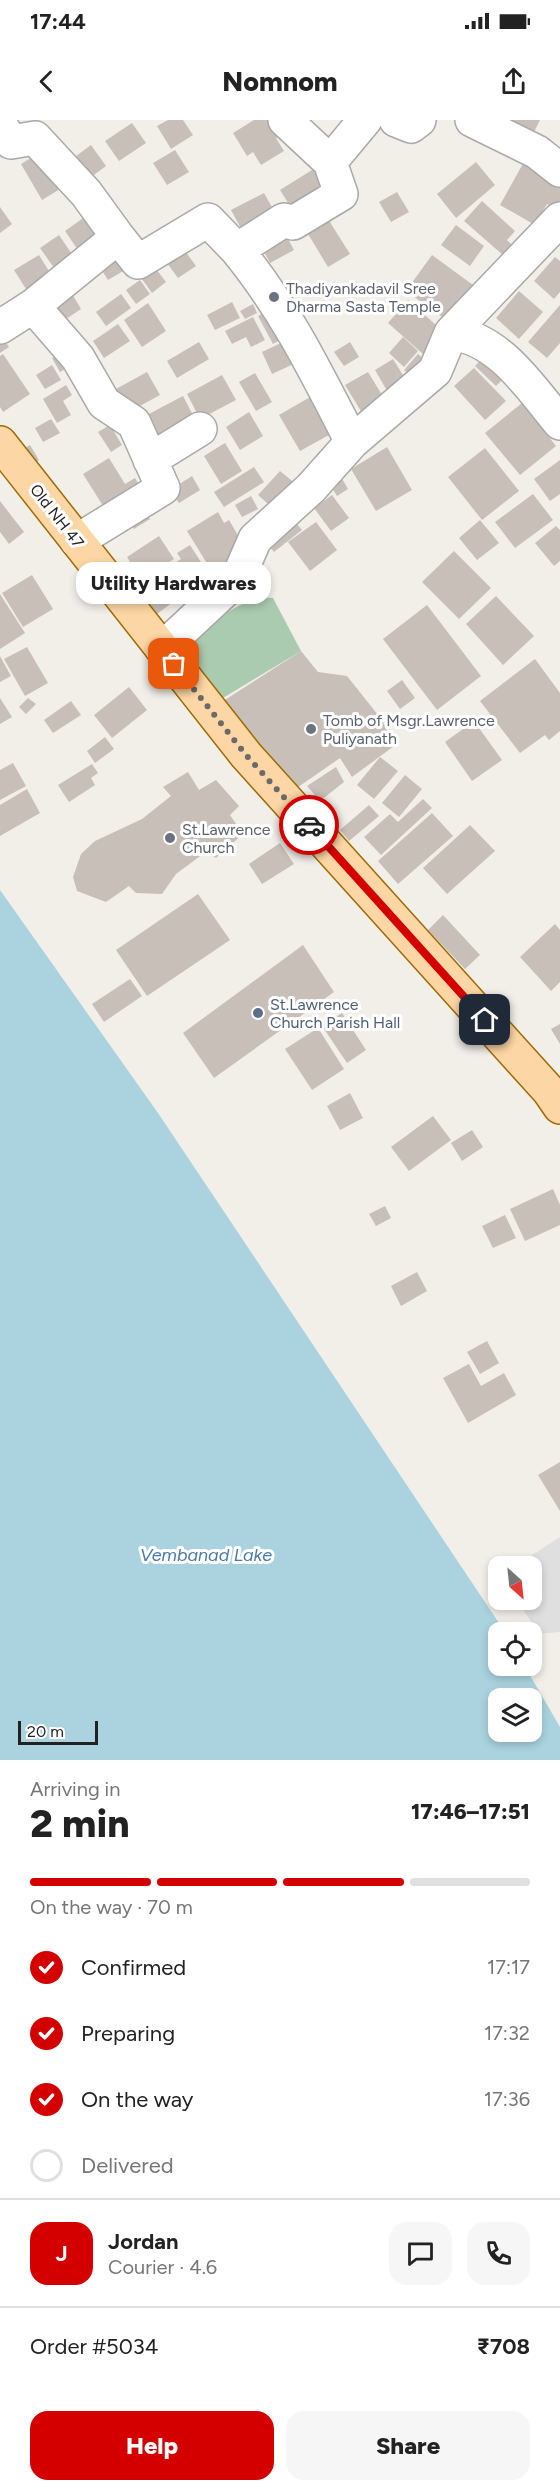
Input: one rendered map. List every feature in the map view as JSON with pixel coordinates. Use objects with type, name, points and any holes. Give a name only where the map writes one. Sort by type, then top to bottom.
[{"type":"main road","name":"Old NH 47","points":[[0,443],[246,755],[549,1091],[560,1107]]},
{"type":"street","points":[[237,250],[284,220],[294,223],[341,194],[330,162],[285,120]]},
{"type":"street","points":[[330,162],[365,120]]},
{"type":"street","points":[[396,120],[411,126],[419,120]]},
{"type":"street","points":[[472,120],[537,152],[560,170]]},
{"type":"street","points":[[0,124],[11,142],[35,138],[86,193],[138,262],[208,220],[237,250],[268,289],[293,329],[352,442]]},
{"type":"street","points":[[162,649],[238,578],[255,539],[310,488],[352,442],[435,372],[451,333],[560,219]]},
{"type":"street","points":[[0,327],[33,306],[118,237]]},
{"type":"street","points":[[33,306],[78,358],[104,403],[134,423],[163,488],[77,542]]},
{"type":"street","points":[[451,333],[467,335],[495,350],[560,423]]},
{"type":"street","points":[[150,460],[200,429]]},
{"type":"shaded area","points":[[560,1537],[560,1632],[542,1634],[542,1622],[531,1622],[523,1610],[542,1610],[542,1556],[531,1556]]},
{"type":"green space","points":[[255,597],[273,598],[301,651],[208,707],[185,646],[222,615]]},
{"type":"water","name":"Vembanad Lake","points":[[0,890],[158,1113],[488,1607],[488,1610],[498,1622],[488,1622],[488,1676],[530,1676],[537,1688],[488,1688],[488,1742],[542,1742],[542,1696],[560,1727],[560,1760],[0,1760]]},
{"type":"building","points":[[168,120],[183,120],[193,135],[171,149],[157,126]]},
{"type":"building","points":[[254,120],[273,120],[282,134],[276,138],[284,151],[261,165],[253,152],[247,156],[233,133]]},
{"type":"building","points":[[508,120],[540,120],[532,136]]},
{"type":"building","points":[[132,123],[146,143],[119,161],[105,141]]},
{"type":"building","points":[[91,145],[106,166],[83,183],[68,162]]},
{"type":"building","points":[[44,150],[65,186],[42,200],[21,164]]},
{"type":"building","points":[[175,150],[189,172],[167,185],[153,163]]},
{"type":"building","points":[[525,160],[560,179],[560,211],[547,204],[535,225],[500,205]]},
{"type":"building","points":[[476,162],[495,185],[456,218],[437,194]]},
{"type":"building","points":[[320,165],[337,192],[297,217],[280,190]]},
{"type":"building","points":[[397,192],[409,212],[391,222],[379,202]]},
{"type":"building","points":[[264,193],[277,216],[244,234],[231,210]]},
{"type":"building","points":[[482,201],[515,231],[507,240],[513,246],[504,256],[464,221]]},
{"type":"building","points":[[0,207],[12,224],[0,233]]},
{"type":"building","points":[[93,211],[110,236],[82,256],[65,231]]},
{"type":"building","points":[[323,211],[350,254],[328,267],[302,224]]},
{"type":"building","points":[[456,225],[484,246],[470,266],[441,245]]},
{"type":"building","points":[[281,226],[294,250],[270,263],[257,238]]},
{"type":"building","points":[[59,235],[78,263],[59,275],[40,248]]},
{"type":"building","points":[[117,245],[130,267],[108,280],[94,258]]},
{"type":"building","points":[[185,251],[196,266],[178,278],[167,263]]},
{"type":"building","points":[[39,255],[55,281],[31,297],[14,270]]},
{"type":"building","points":[[432,255],[484,293],[470,311],[458,302],[445,319],[406,291]]},
{"type":"building","points":[[555,257],[560,261],[560,292],[554,299],[534,281]]},
{"type":"building","points":[[156,269],[166,282],[152,293],[142,279]]},
{"type":"building","points":[[140,280],[150,294],[136,304],[126,290]]},
{"type":"building","points":[[68,287],[81,309],[60,323],[46,301]]},
{"type":"building","points":[[519,291],[543,312],[519,339],[496,318]]},
{"type":"building","points":[[121,294],[131,308],[106,326],[96,312]]},
{"type":"building","points":[[408,300],[446,334],[432,362],[388,323]]},
{"type":"building","points":[[232,302],[240,318],[215,330],[207,315]]},
{"type":"building","points":[[148,303],[166,331],[142,347],[124,320]]},
{"type":"building","points":[[253,304],[257,313],[245,319],[240,311]]},
{"type":"building","points":[[560,305],[560,343],[547,358],[528,342]]},
{"type":"building","points":[[276,306],[291,334],[273,344],[258,316]]},
{"type":"building","points":[[253,317],[265,340],[251,347],[246,337],[232,344],[225,331]]},
{"type":"building","points":[[118,324],[130,341],[104,358],[93,341]]},
{"type":"building","points":[[0,329],[17,335],[6,343],[9,347],[0,353]]},
{"type":"building","points":[[403,337],[418,351],[404,367],[389,353]]},
{"type":"building","points":[[287,340],[298,362],[272,374],[262,352]]},
{"type":"building","points":[[199,342],[209,359],[177,378],[167,361]]},
{"type":"building","points":[[350,342],[359,357],[344,366],[334,352]]},
{"type":"building","points":[[68,348],[76,363],[60,372],[52,358]]},
{"type":"building","points":[[490,350],[511,371],[496,386],[475,366]]},
{"type":"building","points":[[3,354],[30,394],[3,412],[0,407],[0,356]]},
{"type":"building","points":[[418,354],[434,368],[420,384],[404,370]]},
{"type":"building","points":[[393,359],[409,385],[390,396],[375,370]]},
{"type":"building","points":[[52,365],[61,380],[45,389],[36,375]]},
{"type":"building","points":[[474,368],[506,401],[485,420],[454,386]]},
{"type":"building","points":[[147,372],[160,395],[129,412],[116,389]]},
{"type":"building","points":[[368,372],[390,408],[367,421],[345,385]]},
{"type":"building","points":[[255,373],[272,402],[256,411],[239,382]]},
{"type":"building","points":[[222,375],[236,400],[200,419],[187,394]]},
{"type":"building","points":[[66,385],[72,395],[63,401],[71,415],[57,423],[43,399]]},
{"type":"building","points":[[317,393],[338,430],[300,451],[279,415]]},
{"type":"building","points":[[183,396],[196,421],[160,440],[147,415]]},
{"type":"building","points":[[522,403],[556,446],[520,475],[485,433]]},
{"type":"building","points":[[249,412],[263,436],[240,450],[226,427]]},
{"type":"building","points":[[51,419],[60,433],[43,442],[35,428]]},
{"type":"building","points":[[110,425],[122,445],[111,452],[98,432]]},
{"type":"building","points":[[225,443],[242,471],[221,484],[204,456]]},
{"type":"building","points":[[30,445],[39,460],[25,469],[15,454]]},
{"type":"building","points":[[387,447],[412,490],[376,511],[351,469]]},
{"type":"building","points":[[485,448],[519,491],[482,520],[448,477]]},
{"type":"building","points":[[109,458],[125,484],[135,478],[145,495],[110,517],[83,474]]},
{"type":"building","points":[[560,460],[560,494],[550,501],[534,479]]},
{"type":"building","points":[[254,467],[264,482],[224,507],[214,492]]},
{"type":"building","points":[[280,471],[297,485],[276,511],[258,495]]},
{"type":"building","points":[[340,475],[348,489],[337,496],[329,483]]},
{"type":"building","points":[[192,476],[200,490],[179,503],[170,490]]},
{"type":"building","points":[[533,494],[553,520],[515,548],[495,522]]},
{"type":"building","points":[[332,495],[349,518],[331,531],[314,508]]},
{"type":"building","points":[[251,496],[258,509],[242,517],[235,505]]},
{"type":"building","points":[[0,501],[24,532],[9,544],[0,532]]},
{"type":"building","points":[[142,505],[150,519],[134,529],[126,514]]},
{"type":"building","points":[[218,512],[224,523],[229,520],[246,549],[211,570],[187,531]]},
{"type":"building","points":[[291,517],[302,530],[274,552],[263,539]]},
{"type":"building","points":[[480,520],[499,543],[477,560],[459,538]]},
{"type":"building","points":[[316,522],[337,550],[310,571],[288,542]]},
{"type":"building","points":[[556,526],[560,530],[560,561],[554,566],[535,543]]},
{"type":"building","points":[[159,536],[174,559],[141,580],[127,557]]},
{"type":"building","points":[[190,545],[206,570],[174,586],[168,574],[173,570],[170,566],[181,559],[177,553]]},
{"type":"building","points":[[454,551],[491,588],[459,619],[422,582]]},
{"type":"building","points":[[206,571],[209,577],[220,571],[228,584],[203,606],[188,582]]},
{"type":"building","points":[[32,575],[53,609],[23,627],[2,593]]},
{"type":"building","points":[[162,579],[177,599],[157,614],[142,593]]},
{"type":"building","points":[[0,594],[25,633],[0,649]]},
{"type":"building","points":[[496,596],[534,636],[503,665],[466,624]]},
{"type":"building","points":[[427,605],[481,676],[437,710],[383,639]]},
{"type":"building","points":[[27,647],[48,683],[25,696],[4,659]]},
{"type":"building","name":"Tomb of Msgr.Lawrence Puliyanath","points":[[301,651],[318,672],[347,676],[382,720],[394,746],[352,777],[340,758],[291,792],[217,705]]},
{"type":"building","points":[[0,656],[11,676],[0,682]]},
{"type":"building","points":[[535,659],[560,693],[560,731],[549,740],[545,735],[520,753],[480,701]]},
{"type":"building","points":[[402,680],[415,698],[400,709],[387,691]]},
{"type":"building","points":[[129,687],[147,710],[112,738],[94,715]]},
{"type":"building","points":[[0,698],[12,717],[0,724]]},
{"type":"building","points":[[28,698],[36,704],[26,714],[19,707]]},
{"type":"building","points":[[71,701],[81,715],[53,733],[44,720]]},
{"type":"building","points":[[474,721],[502,760],[472,781],[445,742]]},
{"type":"building","points":[[105,737],[114,749],[95,763],[87,751]]},
{"type":"building","points":[[380,757],[398,771],[374,799],[357,785]]},
{"type":"building","points":[[13,763],[26,786],[0,800],[0,770]]},
{"type":"building","points":[[92,764],[98,773],[91,778],[95,785],[69,802],[58,785]]},
{"type":"building","points":[[336,767],[344,782],[320,801],[307,786]]},
{"type":"building","name":"St.Lawrence Church","points":[[188,772],[199,790],[216,780],[239,806],[230,815],[243,834],[216,858],[207,851],[176,874],[162,894],[136,893],[129,886],[106,902],[77,891],[73,877],[81,854],[95,841],[142,819],[171,796],[163,787]]},
{"type":"building","points":[[405,775],[422,789],[399,817],[382,803]]},
{"type":"building","points":[[27,789],[40,813],[0,836],[0,805]]},
{"type":"building","points":[[423,799],[432,808],[381,855],[364,837],[390,814],[398,822]]},
{"type":"building","points":[[369,805],[379,816],[349,841],[340,830]]},
{"type":"building","points":[[432,813],[453,836],[398,884],[378,861]]},
{"type":"building","points":[[470,825],[495,851],[447,894],[423,868]]},
{"type":"building","points":[[280,843],[294,864],[262,884],[249,864]]},
{"type":"building","points":[[198,894],[230,940],[147,996],[116,950]]},
{"type":"building","points":[[443,915],[480,955],[465,969],[428,930]]},
{"type":"building","points":[[555,924],[560,930],[560,982],[551,991],[520,957]]},
{"type":"building","name":"St.Lawrence Church Parish Hall","points":[[303,945],[334,992],[214,1078],[183,1033]]},
{"type":"building","points":[[130,979],[142,996],[104,1022],[92,1004]]},
{"type":"building","points":[[342,1013],[366,1050],[347,1063],[322,1026]]},
{"type":"building","points":[[560,1024],[560,1044],[551,1029]]},
{"type":"building","points":[[318,1028],[344,1069],[312,1090],[285,1049]]},
{"type":"building","points":[[350,1093],[363,1118],[340,1130],[327,1106]]},
{"type":"building","points":[[433,1116],[451,1140],[409,1171],[391,1147]]},
{"type":"building","points":[[472,1130],[483,1147],[462,1161],[451,1143]]},
{"type":"building","points":[[553,1189],[560,1205],[560,1225],[525,1241],[510,1209]]},
{"type":"building","points":[[385,1206],[391,1218],[376,1226],[369,1214]]},
{"type":"building","points":[[505,1215],[516,1238],[493,1248],[482,1226]]},
{"type":"building","points":[[417,1272],[427,1291],[401,1306],[391,1286]]},
{"type":"building","points":[[487,1341],[499,1363],[480,1374],[467,1352]]},
{"type":"building","points":[[469,1364],[481,1386],[504,1373],[516,1395],[468,1423],[443,1378]]},
{"type":"building","points":[[560,1462],[560,1511],[538,1475]]},
{"type":"way so far","points":[[174,664],[246,755],[309,825]]},
{"type":"place","name":"Thadiyankadavil Sree Dharma Sasta Temple","points":[[274,297]]},
{"type":"place","name":"Utility Hardwares","points":[[174,664]]},
{"type":"place","name":"Tomb of Msgr.Lawrence Puliyanath","points":[[311,729]]},
{"type":"place","name":"St.Lawrence Church","points":[[170,838]]},
{"type":"place","name":"St.Lawrence Church Parish Hall","points":[[258,1013]]},
{"type":"route","points":[[309,825],[485,1020]]}]
